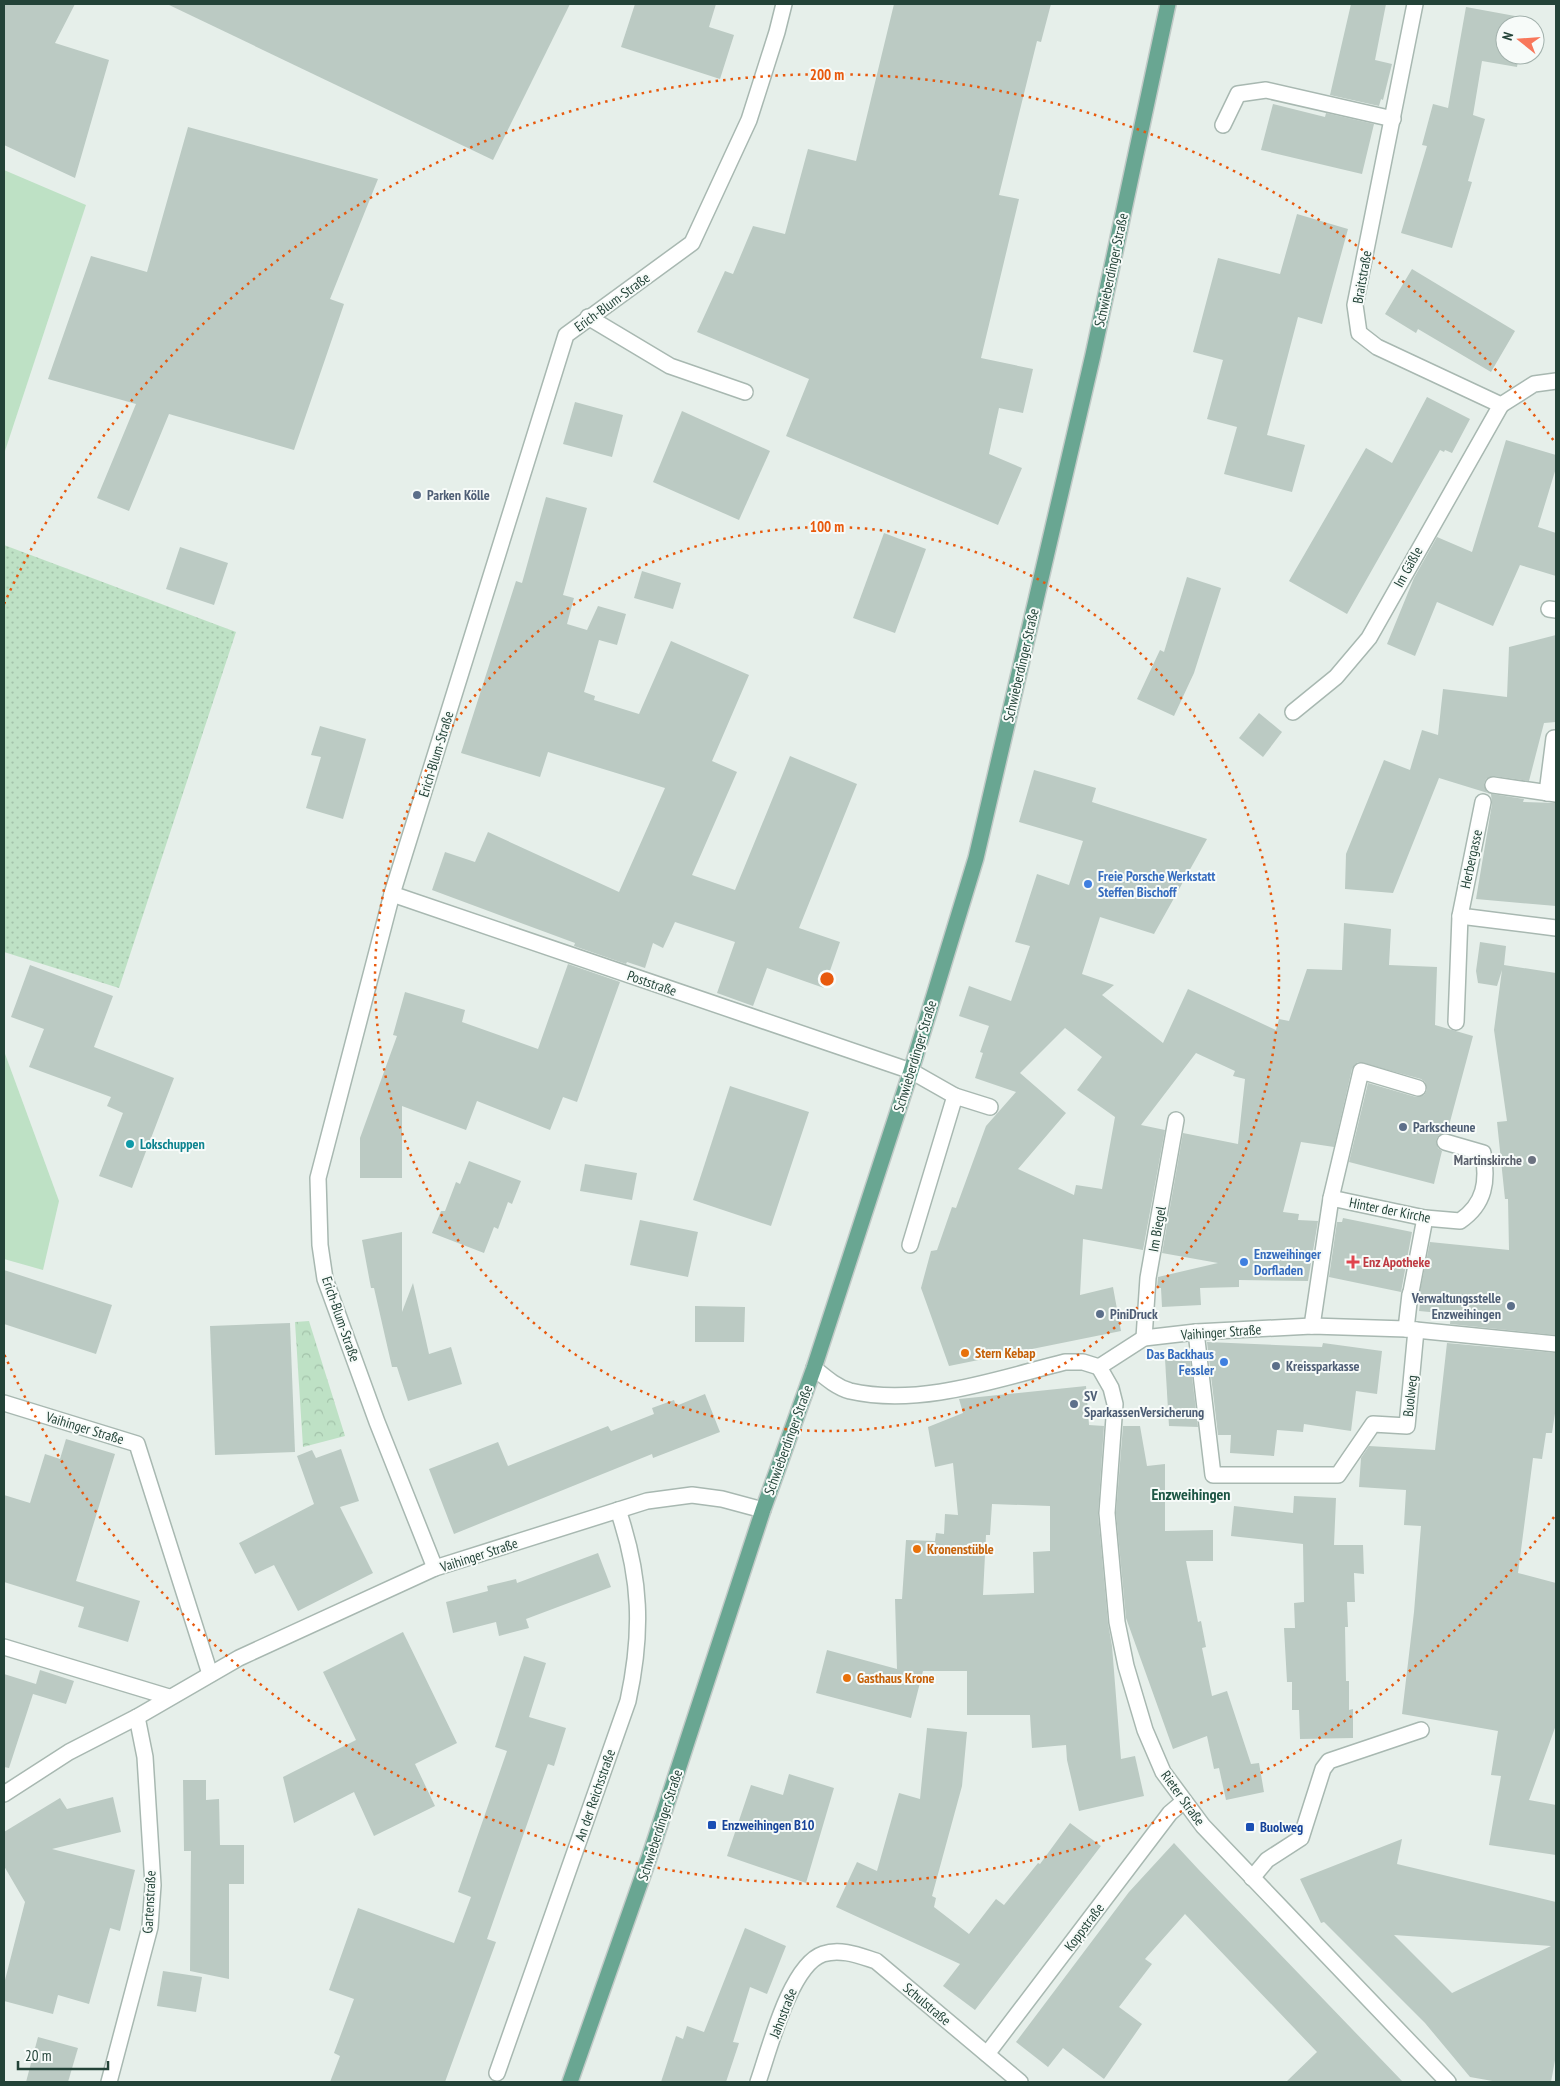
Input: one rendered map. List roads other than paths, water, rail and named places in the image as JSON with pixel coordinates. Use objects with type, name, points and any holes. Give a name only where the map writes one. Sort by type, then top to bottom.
[{"type":"main road","name":"Schwieberdinger Straße","points":[[570,2082],[649,1858],[763,1510],[814,1368],[911,1071],[978,849],[1093,355],[1168,4]]},
{"type":"street","name":"Erich-Blum-Straße","points":[[436,1568],[377,1422],[325,1279],[320,1245],[318,1178],[392,894],[566,335],[588,317],[692,243],[749,120],[784,4]]},
{"type":"street","name":"Braitstraße","points":[[1415,4],[1355,305],[1359,333],[1377,347],[1501,405]]},
{"type":"street","points":[[1222,125],[1238,94],[1266,90],[1393,119]]},
{"type":"street","points":[[588,317],[670,366],[745,392]]},
{"type":"street","points":[[1501,405],[1534,384],[1556,381]]},
{"type":"street","name":"Im Gäßle","points":[[1293,712],[1336,677],[1369,638],[1501,405]]},
{"type":"street","points":[[1493,786],[1551,793],[1554,738]]},
{"type":"street","name":"Herbergasse","points":[[1456,1022],[1460,916],[1483,802]]},
{"type":"street","name":"Poststraße","points":[[392,894],[911,1071],[955,1096],[990,1107]]},
{"type":"street","points":[[1460,916],[1556,928]]},
{"type":"street","points":[[1331,1198],[1361,1071],[1418,1088]]},
{"type":"street","points":[[910,1245],[955,1096]]},
{"type":"street","name":"Im Biegel","points":[[1144,1338],[1148,1278],[1176,1120]]},
{"type":"street","name":"Hinter der Kirche","points":[[1312,1326],[1331,1198],[1424,1218],[1460,1221],[1472,1212],[1484,1194],[1487,1173],[1484,1153],[1445,1142]]},
{"type":"street","points":[[1411,1330],[1411,1293],[1424,1218]]},
{"type":"street","name":"Vaihinger Straße","points":[[1099,1367],[1144,1338],[1196,1332],[1312,1326],[1411,1330],[1556,1344]]},
{"type":"street","name":"Buolweg","points":[[1196,1332],[1212,1475],[1338,1475],[1373,1424],[1407,1426],[1411,1330]]},
{"type":"street","points":[[814,1368],[835,1385],[849,1390],[876,1394],[904,1394],[940,1392],[1065,1362],[1082,1362],[1099,1367]]},
{"type":"street","name":"Rieter Straße","points":[[1099,1367],[1111,1388],[1115,1404],[1107,1513],[1117,1622],[1126,1666],[1145,1730],[1163,1772],[1183,1802],[1252,1878],[1448,2082]]},
{"type":"street","name":"Vaihinger Straße","points":[[4,1403],[137,1444],[210,1674]]},
{"type":"street","name":"Vaihinger Straße","points":[[4,1794],[69,1752],[136,1717],[239,1658],[436,1568],[647,1501],[692,1495],[722,1499],[763,1510]]},
{"type":"street","name":"An der Reichsstraße","points":[[497,2073],[628,1700],[635,1668],[639,1636],[637,1587],[628,1540],[618,1510]]},
{"type":"street","points":[[4,1647],[169,1697]]},
{"type":"street","name":"Gartenstraße","points":[[109,2082],[150,1927],[153,1885],[147,1786],[145,1757],[136,1717]]},
{"type":"street","points":[[1252,1878],[1267,1860],[1301,1838],[1323,1769],[1329,1761],[1422,1730]]},
{"type":"street","name":"Koppstraße","points":[[987,2054],[1170,1814],[1183,1802]]},
{"type":"street","name":"Schulstraße","points":[[823,1954],[850,1952],[876,1962],[1020,2082]]},
{"type":"street","name":"Jahnstraße","points":[[758,2082],[788,1996],[802,1972],[823,1954]]},
{"type":"place","name":"Parken Kölle","points":[[417,495]]},
{"type":"place","name":"Freie Porsche Werkstatt Steffen Bischoff","points":[[1088,884]]},
{"type":"place","name":"Parkscheune","points":[[1403,1127]]},
{"type":"place","name":"Lokschuppen","points":[[130,1144]]},
{"type":"place","name":"Martinskirche","points":[[1532,1160]]},
{"type":"place","name":"Enzweihinger Dorfladen","points":[[1244,1262]]},
{"type":"place","name":"Enz Apotheke","points":[[1353,1262]]},
{"type":"place","name":"Verwaltungsstelle Enzweihingen","points":[[1511,1306]]},
{"type":"place","name":"PiniDruck","points":[[1100,1314]]},
{"type":"place","name":"Stern Kebap","points":[[965,1353]]},
{"type":"place","name":"Das Backhaus Fessler","points":[[1224,1362]]},
{"type":"place","name":"Kreissparkasse","points":[[1276,1366]]},
{"type":"place","name":"SV SparkassenVersicherung","points":[[1074,1404]]},
{"type":"place","name":"Kronenstüble","points":[[917,1549]]},
{"type":"place","name":"Gasthaus Krone","points":[[847,1678]]},
{"type":"place","name":"Enzweihingen B10","points":[[712,1825]]},
{"type":"place","name":"Buolweg","points":[[1250,1827]]},
{"type":"district","name":"Enzweihingen","points":[[1191,1494]]}]
